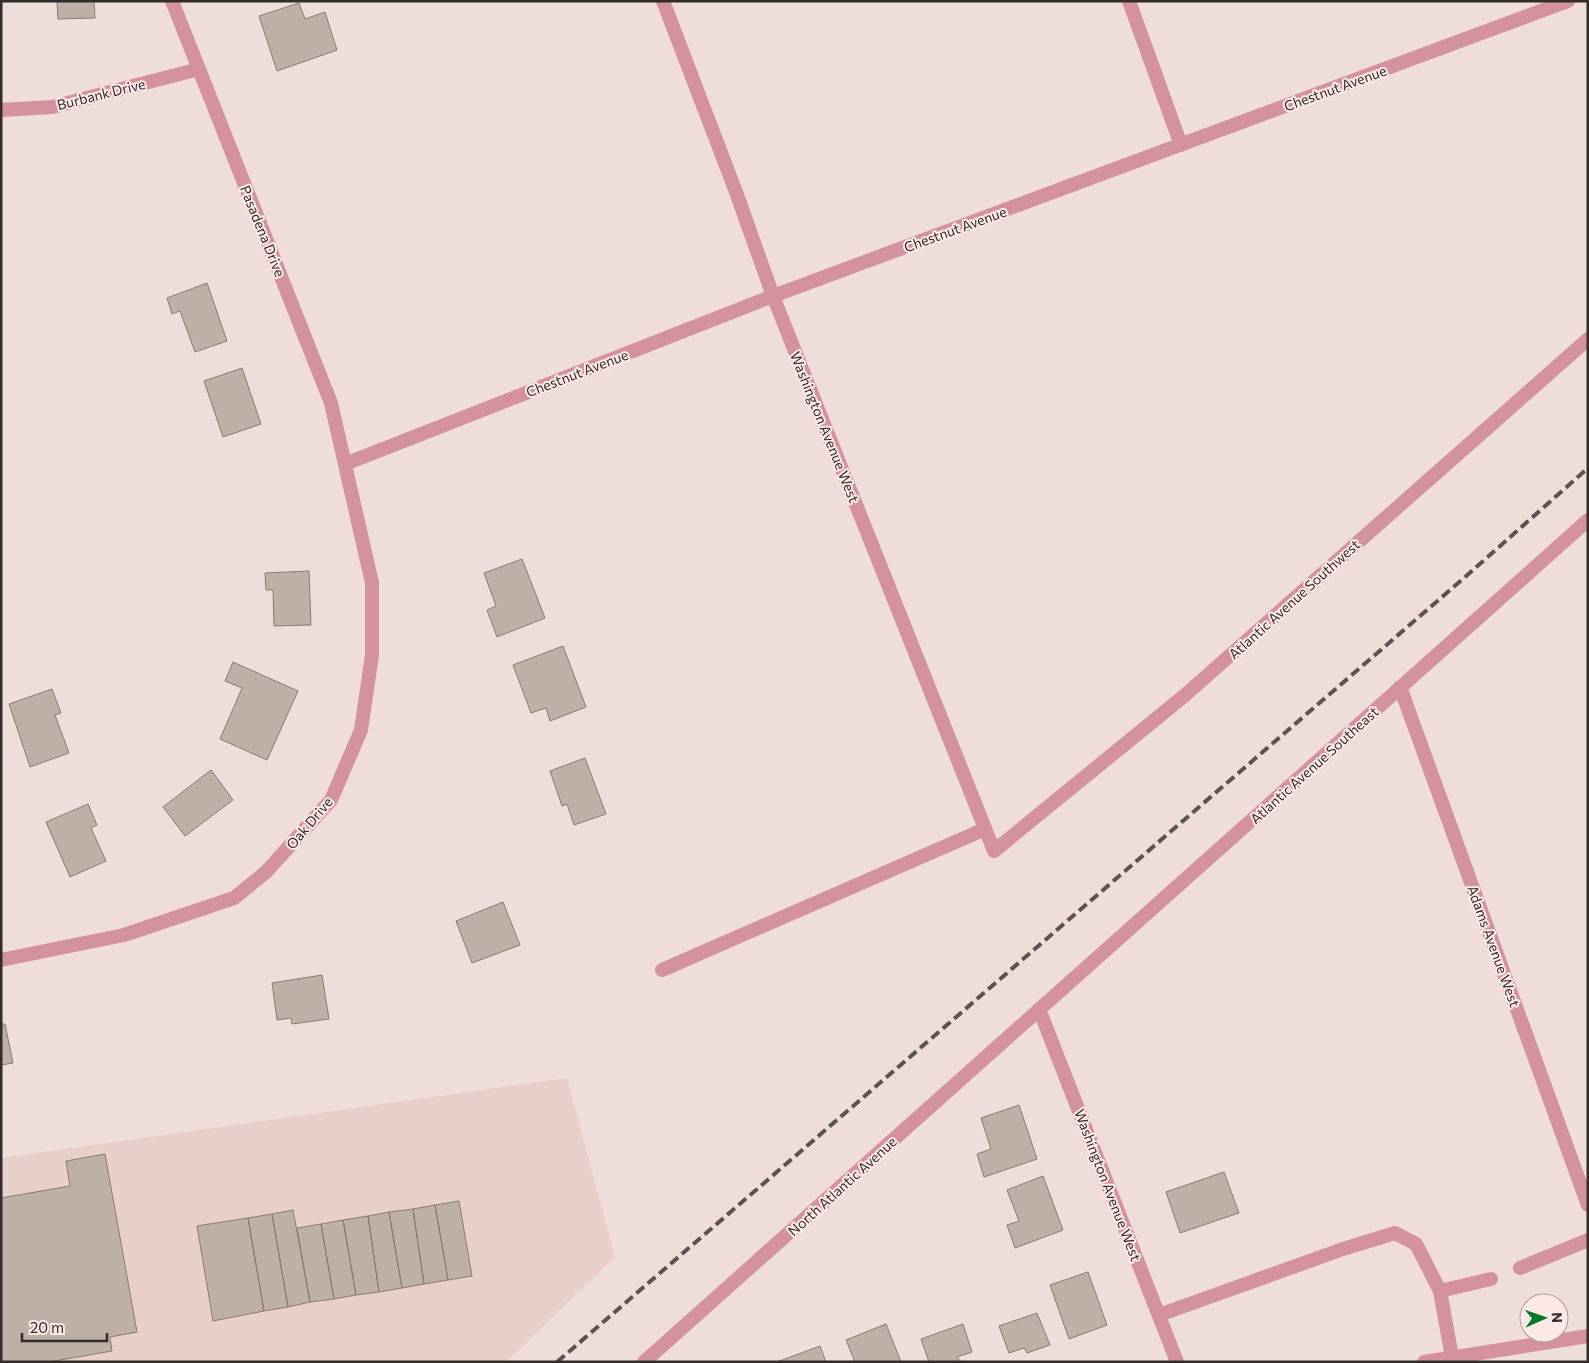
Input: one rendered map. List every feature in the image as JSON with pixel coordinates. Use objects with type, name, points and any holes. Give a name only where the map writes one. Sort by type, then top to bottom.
[{"type":"street","name":"Pasadena Drive","points":[[172,1],[331,403],[345,464]]},
{"type":"street","name":"Washington Avenue West","points":[[663,1],[736,192],[773,296],[994,850]]},
{"type":"street","points":[[1129,1],[1181,145]]},
{"type":"street","name":"Chestnut Avenue","points":[[345,464],[773,296],[1568,1]]},
{"type":"street","name":"Burbank Drive","points":[[1,110],[52,107],[199,69]]},
{"type":"street","name":"Atlantic Avenue Southwest","points":[[994,850],[1184,696],[1588,339]]},
{"type":"street","name":"Oak Drive","points":[[1,960],[124,935],[234,898],[266,872],[331,800],[361,730],[372,655],[372,583],[345,464]]},
{"type":"street","name":"Atlantic Avenue Southeast","points":[[1039,1009],[1588,520]]},
{"type":"street","name":"Adams Avenue West","points":[[1400,687],[1588,1205]]},
{"type":"street","points":[[662,970],[986,829]]},
{"type":"street","name":"Washington Avenue West","points":[[1039,1009],[1177,1362]]},
{"type":"street","name":"North Atlantic Avenue","points":[[644,1362],[1039,1009]]},
{"type":"street","points":[[1159,1315],[1343,1249],[1396,1233],[1416,1244],[1440,1291],[1452,1357]]},
{"type":"street","points":[[1520,1268],[1588,1240]]},
{"type":"street","points":[[1440,1291],[1491,1279]]},
{"type":"street","points":[[1424,1362],[1588,1336]]},
{"type":"shaded area","points":[[567,1078],[615,1257],[506,1362],[1,1362],[1,1158]]},
{"type":"building","points":[[57,1],[94,1],[95,18],[58,19]]},
{"type":"building","points":[[299,3],[305,19],[325,12],[337,50],[277,71],[259,16]]},
{"type":"building","points":[[207,283],[227,341],[195,352],[180,311],[172,314],[167,298]]},
{"type":"building","points":[[242,368],[261,424],[223,437],[204,381]]},
{"type":"building","points":[[522,559],[545,618],[497,637],[487,610],[496,606],[484,573]]},
{"type":"building","points":[[309,571],[311,625],[274,626],[273,590],[266,590],[265,573]]},
{"type":"building","points":[[563,646],[586,707],[550,721],[546,708],[531,713],[513,665]]},
{"type":"building","points":[[233,662],[298,691],[267,760],[220,739],[242,688],[225,681]]},
{"type":"building","points":[[52,689],[61,713],[55,715],[69,753],[30,767],[9,704]]},
{"type":"building","points":[[585,758],[606,814],[574,825],[567,804],[562,806],[550,771]]},
{"type":"building","points":[[211,770],[233,800],[185,836],[163,807]]},
{"type":"building","points":[[88,804],[97,825],[91,828],[106,861],[70,877],[46,822]]},
{"type":"building","points":[[503,902],[520,945],[472,963],[456,921]]},
{"type":"building","points":[[322,975],[329,1019],[292,1024],[291,1018],[277,1020],[272,983]]},
{"type":"building","points":[[1,1024],[5,1024],[13,1063],[1,1065]]},
{"type":"building","points":[[1019,1105],[1037,1159],[984,1177],[977,1154],[991,1149],[981,1118]]},
{"type":"building","points":[[105,1154],[137,1332],[110,1337],[112,1351],[49,1362],[1,1362],[1,1198],[70,1186],[66,1161]]},
{"type":"building","points":[[1224,1172],[1239,1213],[1180,1233],[1166,1192]]},
{"type":"building","points":[[1043,1176],[1063,1230],[1015,1248],[1007,1225],[1019,1221],[1007,1190]]},
{"type":"building","points":[[459,1201],[472,1276],[448,1280],[435,1205]]},
{"type":"building","points":[[435,1205],[448,1280],[424,1284],[413,1209]]},
{"type":"building","points":[[413,1209],[424,1284],[402,1288],[389,1212]]},
{"type":"building","points":[[293,1210],[310,1302],[288,1307],[272,1214]]},
{"type":"building","points":[[389,1212],[402,1288],[379,1292],[368,1216]]},
{"type":"building","points":[[272,1214],[288,1307],[264,1311],[248,1218]]},
{"type":"building","points":[[368,1216],[379,1292],[356,1295],[343,1220]]},
{"type":"building","points":[[248,1218],[264,1311],[213,1321],[197,1226]]},
{"type":"building","points":[[343,1220],[356,1295],[334,1299],[321,1224]]},
{"type":"building","points":[[321,1224],[334,1299],[310,1302],[297,1228]]},
{"type":"building","points":[[1088,1272],[1107,1325],[1069,1339],[1050,1285]]},
{"type":"building","points":[[1037,1313],[1050,1345],[1027,1353],[1024,1348],[1009,1353],[999,1326]]},
{"type":"building","points":[[886,1324],[901,1362],[855,1362],[846,1340]]},
{"type":"building","points":[[963,1324],[972,1352],[957,1357],[961,1362],[929,1362],[921,1339]]},
{"type":"building","points":[[820,1346],[826,1362],[777,1362]]},
{"type":"railway","points":[[557,1362],[1464,578],[1588,468]]}]
